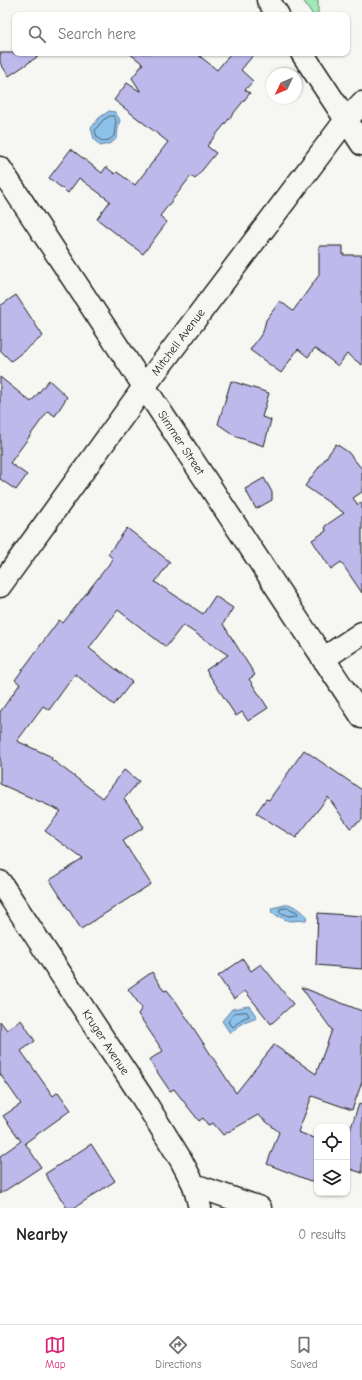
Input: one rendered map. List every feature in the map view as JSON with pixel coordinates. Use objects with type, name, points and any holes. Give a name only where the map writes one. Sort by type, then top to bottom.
[{"type":"street","points":[[268,0],[276,12]]},
{"type":"street","points":[[304,56],[362,144]]},
{"type":"street","name":"Mitchell Avenue","points":[[0,586],[144,387],[346,120],[362,103]]},
{"type":"street","name":"Simmer Street","points":[[0,168],[362,718]]},
{"type":"street","points":[[323,659],[362,634]]},
{"type":"street","name":"Kruger Avenue","points":[[0,882],[142,1097],[181,1160],[194,1185],[200,1208]]},
{"type":"street","points":[[194,1185],[260,1208]]},
{"type":"green space","points":[[303,0],[318,0],[318,12],[311,12]]},
{"type":"water","points":[[109,111],[115,112],[120,120],[116,138],[112,142],[100,146],[94,139],[91,128],[99,118]]},
{"type":"water","points":[[289,904],[299,909],[307,916],[306,920],[289,921],[271,913],[272,908]]},
{"type":"water","points":[[249,1006],[257,1017],[244,1022],[230,1033],[222,1021],[232,1009]]},
{"type":"building","points":[[0,53],[12,53],[12,56],[39,56],[9,76],[0,63]]},
{"type":"building","points":[[133,56],[200,56],[217,70],[229,56],[253,56],[241,70],[253,81],[245,90],[250,93],[207,146],[216,153],[195,179],[191,176],[160,216],[167,222],[143,254],[97,219],[110,201],[79,178],[68,193],[49,178],[71,149],[102,173],[106,167],[115,174],[117,172],[135,185],[168,142],[114,100],[127,83],[141,92],[132,78],[143,64]]},
{"type":"building","points":[[319,246],[343,246],[343,255],[362,255],[362,365],[347,354],[338,366],[315,348],[308,357],[298,349],[281,373],[250,350],[263,332],[266,320],[280,301],[293,311],[319,275]]},
{"type":"building","points":[[16,295],[43,336],[11,361],[0,350],[0,306]]},
{"type":"building","points":[[0,377],[31,402],[49,380],[67,397],[55,416],[48,411],[10,463],[27,475],[16,490],[0,479]]},
{"type":"building","points":[[231,381],[269,393],[262,417],[271,420],[264,446],[237,437],[218,424]]},
{"type":"building","points":[[336,444],[348,452],[362,469],[362,492],[353,498],[358,505],[362,502],[362,593],[341,562],[331,569],[312,540],[326,531],[325,526],[344,513],[305,486]]},
{"type":"building","points":[[264,478],[272,492],[272,500],[256,509],[245,489]]},
{"type":"building","points":[[127,528],[170,562],[155,582],[203,614],[215,596],[233,608],[223,624],[255,675],[249,679],[268,708],[248,721],[242,712],[236,716],[206,670],[228,655],[183,625],[166,647],[118,610],[89,648],[132,682],[114,705],[75,674],[49,710],[43,706],[17,741],[52,757],[51,759],[103,798],[124,770],[139,781],[124,799],[144,827],[123,841],[151,884],[81,929],[50,880],[83,859],[45,831],[61,811],[0,784],[0,712],[20,684],[15,680],[59,620],[63,623],[113,559],[108,554]]},
{"type":"building","points":[[304,750],[362,790],[362,820],[350,828],[328,797],[296,838],[256,813],[266,799],[269,800]]},
{"type":"building","points":[[318,913],[362,916],[362,969],[316,965]]},
{"type":"building","points":[[243,959],[251,971],[261,964],[293,1004],[271,1024],[245,991],[234,999],[218,976]]},
{"type":"building","points":[[152,972],[164,991],[167,990],[175,1000],[236,1093],[274,1045],[316,1074],[332,1030],[301,987],[362,1011],[362,1082],[352,1110],[312,1096],[298,1132],[314,1138],[313,1182],[267,1164],[279,1132],[258,1115],[223,1135],[213,1123],[208,1125],[203,1118],[199,1121],[174,1089],[170,1091],[149,1060],[163,1051],[138,1014],[142,1008],[128,989]]},
{"type":"building","points":[[21,1020],[35,1041],[21,1051],[53,1096],[58,1092],[71,1110],[25,1143],[41,1167],[0,1194],[0,1156],[21,1141],[3,1116],[21,1104],[0,1074],[0,1021],[7,1030]]},
{"type":"building","points":[[359,1104],[362,1105],[362,1173],[350,1169],[350,1130]]},
{"type":"building","points":[[91,1144],[115,1181],[74,1208],[67,1208],[45,1174]]}]
